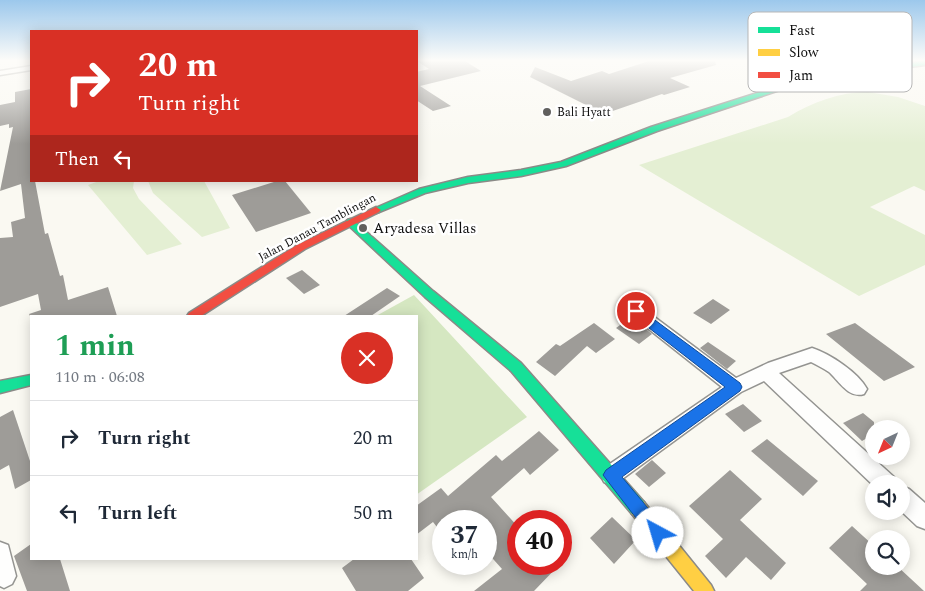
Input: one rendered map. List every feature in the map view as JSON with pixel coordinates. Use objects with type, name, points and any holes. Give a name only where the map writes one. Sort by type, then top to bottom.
[{"type":"street","name":"Jalan Danau Tamblingan","points":[[195,315],[267,267],[350,222],[422,191],[468,180],[521,174],[563,164],[654,129],[766,92]]},
{"type":"street","points":[[350,222],[429,294],[516,367],[611,475],[705,591]]},
{"type":"street","points":[[636,311],[735,387]]},
{"type":"street","points":[[611,475],[735,387],[766,372],[812,355],[833,366],[858,388]]},
{"type":"street","points":[[766,372],[878,475]]},
{"type":"street","points":[[0,387],[30,380]]},
{"type":"street","points":[[910,504],[925,518]]},
{"type":"street","points":[[0,552],[4,576]]},
{"type":"green space","points":[[857,92],[898,97],[925,106],[925,191],[914,186],[870,207],[925,235],[925,265],[859,296],[639,165],[788,117],[826,99]]},
{"type":"green space","points":[[96,182],[134,182],[133,188],[139,199],[182,244],[147,255],[88,185]]},
{"type":"green space","points":[[148,182],[205,182],[230,228],[202,237],[153,193]]},
{"type":"green space","points":[[414,295],[527,417],[418,494],[418,315],[378,315]]},
{"type":"building","points":[[30,89],[30,182],[35,182],[45,234],[48,233],[60,276],[63,275],[68,300],[108,287],[117,315],[30,316],[29,314],[41,310],[38,294],[0,307],[0,238],[13,237],[11,222],[25,218],[21,184],[0,191],[13,127],[9,128],[9,124],[0,126],[0,105],[15,102],[15,92]]},
{"type":"building","points":[[418,89],[424,89],[451,106],[433,111],[418,101]]},
{"type":"building","points":[[553,89],[685,89],[662,94],[604,114]]},
{"type":"building","points":[[274,182],[286,182],[311,213],[256,232],[232,195]]},
{"type":"building","points":[[302,270],[320,285],[304,294],[286,278]]},
{"type":"building","points":[[387,288],[400,296],[372,315],[346,315]]},
{"type":"building","points":[[713,299],[730,310],[711,324],[693,313]]},
{"type":"building","points":[[631,317],[652,334],[639,344],[616,328]]},
{"type":"building","points":[[594,323],[615,339],[596,353],[587,346],[555,376],[536,362],[556,344],[560,346]]},
{"type":"building","points":[[855,323],[915,367],[884,381],[826,334]]},
{"type":"building","points":[[708,342],[736,361],[727,369],[700,348]]},
{"type":"building","points":[[743,404],[762,421],[744,432],[725,414]]},
{"type":"building","points":[[13,410],[30,461],[30,481],[15,489],[9,465],[0,470],[0,417]]},
{"type":"building","points":[[863,413],[872,420],[865,420],[865,439],[862,441],[843,423]]},
{"type":"building","points":[[539,431],[559,450],[530,475],[524,468],[491,497],[507,515],[507,575],[549,575],[534,591],[474,591],[494,575],[497,575],[502,569],[497,563],[497,510],[432,510],[432,523],[418,533],[418,505],[441,488],[448,496],[496,455],[502,461]]},
{"type":"building","points":[[767,439],[818,481],[803,496],[751,451]]},
{"type":"building","points":[[652,460],[666,473],[649,487],[635,474]]},
{"type":"building","points":[[730,470],[762,499],[740,520],[786,563],[771,580],[746,557],[726,578],[705,556],[723,539],[689,506]]},
{"type":"building","points":[[612,517],[636,540],[614,564],[590,538]]},
{"type":"building","points":[[852,526],[865,538],[865,575],[907,575],[924,591],[860,591],[867,584],[829,548]]},
{"type":"building","points":[[30,545],[30,560],[60,560],[70,591],[27,591],[14,556]]},
{"type":"building","points":[[353,560],[412,560],[424,578],[408,591],[356,591],[342,568]]},
{"type":"traffic: fast","points":[[376,210],[422,191],[468,180],[521,173],[563,164],[654,129],[766,92]]},
{"type":"traffic: fast","points":[[350,222],[429,294],[516,367],[638,508]]},
{"type":"traffic: fast","points":[[0,387],[30,380]]},
{"type":"traffic: slow","points":[[638,508],[705,591]]},
{"type":"traffic: jam","points":[[195,315],[301,247],[376,210]]},
{"type":"place","name":"Bali Hyatt","points":[[547,112]]},
{"type":"place","name":"Aryadesa Villas","points":[[363,228]]},
{"type":"route","points":[[636,311],[735,387],[611,475],[658,533]]}]
